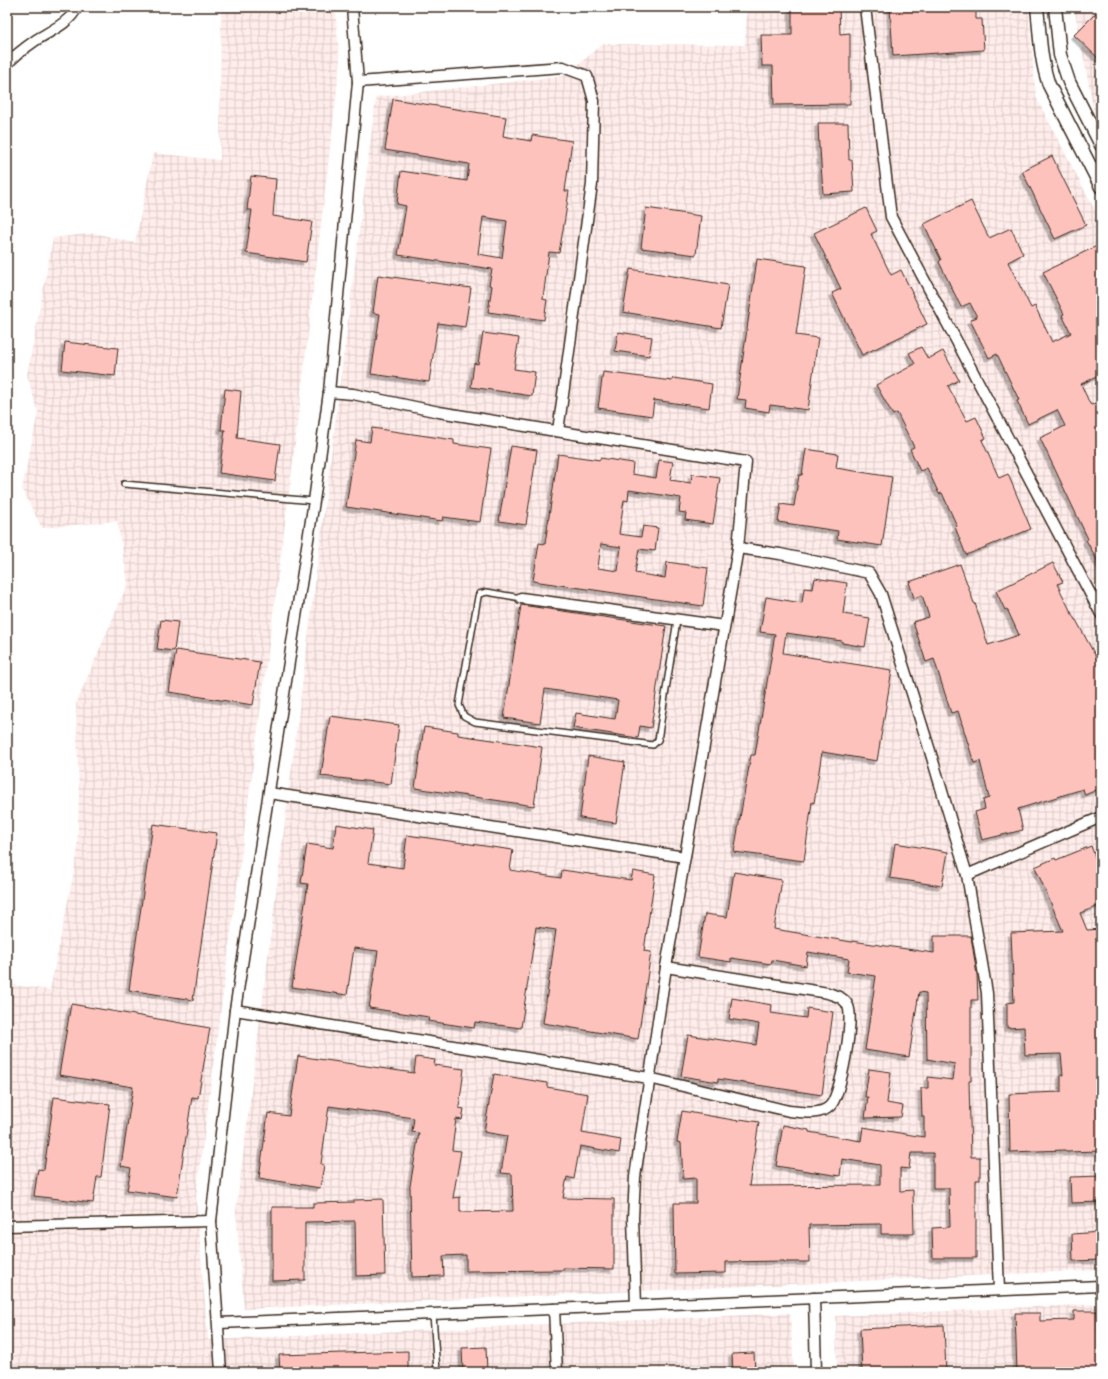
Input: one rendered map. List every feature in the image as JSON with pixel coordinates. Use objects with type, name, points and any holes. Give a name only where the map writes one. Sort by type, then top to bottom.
[{"type":"street","points":[[7,64],[35,42],[66,21],[75,12],[77,7]]},
{"type":"street","points":[[222,1372],[211,1221],[235,1010],[314,502],[328,392],[358,82],[352,7]]},
{"type":"street","points":[[865,7],[890,217],[1101,614]]},
{"type":"street","points":[[1037,7],[1043,70],[1049,85],[1101,187]]},
{"type":"street","points":[[1055,7],[1060,55],[1069,82],[1101,145]]},
{"type":"street","points":[[358,82],[563,67],[587,76],[594,101],[592,184],[558,431]]},
{"type":"street","points":[[328,392],[353,394],[439,412],[746,462],[738,548],[666,967],[635,1177],[633,1218],[636,1305]]},
{"type":"street","points":[[738,548],[780,554],[869,573],[881,594],[967,875],[987,993],[1000,1290]]},
{"type":"street","points":[[521,598],[724,626]]},
{"type":"street","points":[[269,793],[685,857]]},
{"type":"street","points":[[967,875],[1101,817]]},
{"type":"street","points":[[235,1010],[649,1078],[789,1110],[810,1112],[823,1110],[831,1106],[840,1083],[848,1041],[850,1018],[848,1005],[841,997],[828,993],[666,967]]},
{"type":"street","points":[[7,1226],[211,1221]]},
{"type":"street","points":[[219,1323],[1101,1286]]},
{"type":"street","points":[[814,1298],[816,1372]]},
{"type":"street","points":[[554,1309],[557,1372]]},
{"type":"lane","points":[[124,484],[314,502]]},
{"type":"lane","points":[[521,598],[487,592],[479,594],[459,705],[464,716],[475,722],[653,745],[658,740],[677,620]]},
{"type":"lane","points":[[433,1314],[437,1372]]},
{"type":"shaded area","points":[[221,7],[335,7],[340,64],[291,478],[196,1197],[208,1340],[790,1313],[794,1372],[7,1372],[7,984],[50,990],[77,856],[79,794],[76,704],[128,583],[117,521],[42,528],[22,489],[38,412],[27,375],[53,238],[95,233],[135,243],[153,153],[220,160]]},
{"type":"shaded area","points":[[747,7],[1028,7],[1036,97],[1101,222],[1101,1270],[244,1309],[236,1211],[376,97],[564,76],[603,44],[745,45]]},
{"type":"shaded area","points":[[1074,7],[1101,7],[1101,125],[1094,112]]},
{"type":"shaded area","points":[[1101,1304],[1101,1372],[837,1372],[836,1316]]},
{"type":"building","points":[[792,7],[839,7],[840,34],[850,33],[850,104],[774,105],[773,66],[762,66],[761,35],[792,35]]},
{"type":"building","points":[[890,7],[976,7],[976,19],[982,19],[984,50],[893,56]]},
{"type":"building","points":[[1101,8],[1101,61],[1074,35]]},
{"type":"building","points":[[393,99],[506,117],[503,136],[531,141],[532,135],[572,141],[565,191],[569,191],[559,253],[549,252],[543,299],[547,300],[544,320],[488,312],[492,286],[489,285],[492,269],[398,255],[406,206],[397,204],[401,171],[467,181],[469,164],[385,150]],"holes":[[[483,217],[507,221],[502,258],[478,254]]]},
{"type":"building","points":[[818,123],[848,123],[849,160],[852,160],[854,192],[823,194]]},
{"type":"building","points":[[1052,156],[1086,225],[1055,239],[1022,171]]},
{"type":"building","points":[[251,176],[276,179],[273,216],[312,222],[306,262],[246,253],[252,210],[247,210]]},
{"type":"building","points":[[971,201],[989,238],[1011,228],[1023,254],[1008,262],[1031,308],[1035,306],[1052,342],[1071,333],[1062,315],[1064,314],[1043,272],[1101,244],[1101,375],[1081,384],[1090,404],[1092,405],[1101,400],[1101,567],[1086,540],[1088,539],[1040,438],[1065,426],[1057,410],[1028,424],[1017,401],[1019,400],[997,354],[989,358],[970,320],[977,317],[970,303],[961,307],[939,262],[941,260],[924,224]]},
{"type":"building","points":[[646,208],[701,216],[696,255],[641,248]]},
{"type":"building","points":[[866,208],[877,231],[871,234],[891,275],[901,270],[927,324],[862,355],[832,293],[841,289],[814,233]]},
{"type":"building","points":[[757,259],[806,266],[796,335],[818,338],[808,410],[770,405],[769,412],[745,408],[746,400],[737,399]]},
{"type":"building","points":[[630,269],[728,285],[721,328],[623,312]]},
{"type":"building","points":[[378,275],[471,288],[465,327],[438,323],[429,382],[371,374],[380,314],[373,313]]},
{"type":"building","points":[[618,332],[652,337],[649,356],[615,351]]},
{"type":"building","points":[[483,333],[519,338],[514,369],[535,372],[532,396],[471,387],[474,363],[478,364]]},
{"type":"building","points":[[65,342],[118,348],[115,376],[62,370]]},
{"type":"building","points":[[921,347],[928,359],[943,351],[959,380],[948,386],[967,421],[976,417],[986,438],[982,440],[999,478],[1008,474],[1031,529],[966,555],[955,527],[957,526],[942,493],[939,494],[927,468],[920,471],[910,449],[914,447],[897,413],[893,415],[876,385],[915,364],[909,353]]},
{"type":"building","points":[[603,372],[672,381],[673,378],[712,384],[709,408],[654,400],[652,416],[598,408]]},
{"type":"building","points":[[225,389],[241,391],[237,438],[280,444],[275,481],[219,473],[225,430],[221,430]]},
{"type":"building","points":[[372,428],[454,440],[454,444],[491,449],[480,522],[443,517],[442,521],[346,507],[356,440],[370,442]]},
{"type":"building","points":[[511,446],[537,450],[526,525],[499,521]]},
{"type":"building","points":[[806,449],[838,454],[836,468],[892,477],[882,546],[837,539],[838,531],[778,522],[781,504],[794,506],[799,475],[802,475]]},
{"type":"building","points":[[558,454],[633,463],[632,474],[656,478],[659,460],[673,462],[670,480],[691,483],[692,474],[720,478],[713,524],[685,520],[686,513],[679,512],[681,498],[629,490],[628,501],[624,500],[619,534],[641,537],[643,526],[658,528],[655,551],[639,549],[635,573],[665,578],[667,562],[708,568],[703,606],[533,581],[539,543],[545,544]],"holes":[[[601,544],[621,547],[618,571],[598,568]]]},
{"type":"building","points":[[1053,563],[1063,582],[1057,584],[1101,666],[1101,788],[1085,795],[1083,789],[1018,809],[1023,830],[982,840],[975,812],[985,809],[983,800],[989,798],[980,761],[974,763],[958,711],[951,713],[934,659],[926,662],[913,622],[929,617],[922,595],[914,598],[909,582],[960,564],[975,603],[988,645],[1019,635],[1007,609],[1005,610],[996,591]]},
{"type":"building","points":[[815,578],[847,583],[843,614],[870,618],[865,647],[842,643],[842,641],[786,633],[783,653],[892,670],[877,761],[822,752],[814,803],[812,802],[804,861],[734,852],[751,755],[755,755],[775,634],[760,632],[766,597],[802,603],[804,588],[813,589]]},
{"type":"building","points":[[521,605],[666,626],[651,728],[640,726],[638,738],[573,728],[576,713],[615,719],[618,700],[545,689],[540,723],[504,718]]},
{"type":"building","points":[[161,620],[178,622],[174,651],[157,649]]},
{"type":"building","points":[[176,650],[260,662],[253,705],[169,692]]},
{"type":"building","points":[[330,716],[399,725],[391,784],[321,776]]},
{"type":"building","points":[[424,727],[458,732],[458,735],[542,747],[534,806],[415,788]]},
{"type":"building","points":[[588,756],[625,762],[616,823],[580,818]]},
{"type":"building","points":[[153,824],[217,833],[193,1000],[129,990]]},
{"type":"building","points":[[336,824],[373,830],[368,863],[403,868],[407,835],[513,850],[510,870],[561,878],[562,870],[631,880],[633,871],[655,875],[644,951],[651,952],[638,1039],[543,1023],[556,930],[536,927],[521,1028],[475,1022],[474,1028],[428,1021],[429,1017],[369,1008],[378,951],[354,948],[347,995],[292,987],[308,884],[301,883],[307,844],[333,848]]},
{"type":"building","points":[[895,843],[948,852],[942,886],[890,878]]},
{"type":"building","points":[[1091,846],[1101,872],[1101,905],[1080,913],[1087,930],[1101,929],[1101,1151],[1066,1152],[1065,1150],[1010,1152],[1009,1094],[1061,1092],[1061,1075],[1063,1075],[1061,1054],[1025,1055],[1024,1027],[1007,1028],[1007,1003],[1014,1002],[1011,933],[1063,931],[1035,867],[1055,858],[1056,860]]},
{"type":"building","points":[[734,872],[782,880],[774,929],[852,942],[934,953],[934,936],[971,936],[977,975],[978,1000],[971,1000],[971,1081],[969,1081],[971,1157],[980,1157],[980,1180],[976,1180],[976,1258],[933,1258],[932,1228],[950,1227],[949,1188],[933,1188],[933,1153],[911,1153],[909,1169],[900,1168],[900,1191],[913,1190],[914,1234],[881,1234],[881,1224],[809,1225],[810,1262],[726,1262],[726,1273],[675,1274],[674,1203],[696,1203],[696,1178],[683,1179],[681,1143],[677,1142],[682,1111],[739,1121],[740,1119],[759,1122],[749,1186],[880,1185],[880,1165],[842,1159],[840,1176],[776,1166],[783,1125],[809,1130],[809,1132],[861,1141],[863,1127],[924,1137],[924,1117],[922,1117],[921,1088],[928,1088],[928,1077],[953,1080],[955,1064],[927,1059],[926,993],[919,992],[909,1057],[865,1050],[876,976],[847,972],[849,959],[808,952],[806,966],[772,960],[771,964],[731,958],[731,962],[698,957],[705,914],[727,917]]},
{"type":"building","points":[[732,998],[772,1005],[771,1013],[806,1018],[807,1008],[833,1012],[822,1095],[718,1079],[718,1082],[681,1076],[688,1035],[756,1045],[759,1024],[729,1019]]},
{"type":"building","points":[[71,1004],[210,1028],[198,1098],[192,1097],[177,1197],[127,1190],[131,1168],[121,1166],[133,1087],[59,1075]]},
{"type":"building","points":[[298,1056],[414,1073],[416,1057],[435,1060],[434,1065],[464,1069],[459,1108],[464,1109],[462,1120],[456,1119],[452,1150],[461,1151],[453,1198],[460,1197],[460,1212],[513,1211],[512,1174],[501,1173],[507,1136],[484,1132],[494,1074],[547,1083],[547,1087],[588,1094],[582,1133],[621,1140],[619,1153],[580,1146],[574,1179],[567,1177],[563,1198],[614,1199],[614,1269],[563,1268],[563,1270],[466,1271],[466,1255],[443,1256],[444,1276],[412,1277],[410,1186],[419,1133],[412,1132],[414,1118],[329,1106],[321,1164],[324,1165],[320,1188],[259,1178],[268,1113],[289,1116]]},
{"type":"building","points":[[869,1069],[891,1072],[887,1103],[903,1106],[901,1117],[865,1118],[868,1097],[865,1097]]},
{"type":"building","points":[[54,1097],[110,1104],[101,1177],[97,1177],[93,1203],[34,1196],[38,1169],[44,1170]]},
{"type":"building","points":[[1101,1176],[1101,1202],[1071,1203],[1070,1177]]},
{"type":"building","points":[[383,1199],[385,1275],[356,1276],[355,1221],[305,1222],[305,1280],[272,1281],[272,1207],[313,1207],[313,1203],[354,1202],[354,1200]]},
{"type":"building","points":[[1101,1232],[1101,1260],[1073,1261],[1072,1234]]},
{"type":"building","points":[[1074,1311],[1097,1311],[1100,1372],[1017,1372],[1015,1313],[1040,1313],[1040,1321],[1074,1320]]},
{"type":"building","points":[[944,1325],[946,1372],[862,1372],[860,1329]]},
{"type":"building","points":[[486,1347],[487,1372],[463,1372],[462,1348]]},
{"type":"building","points":[[408,1351],[408,1372],[280,1372],[279,1355]]},
{"type":"building","points":[[754,1353],[755,1372],[733,1372],[732,1354]]}]
